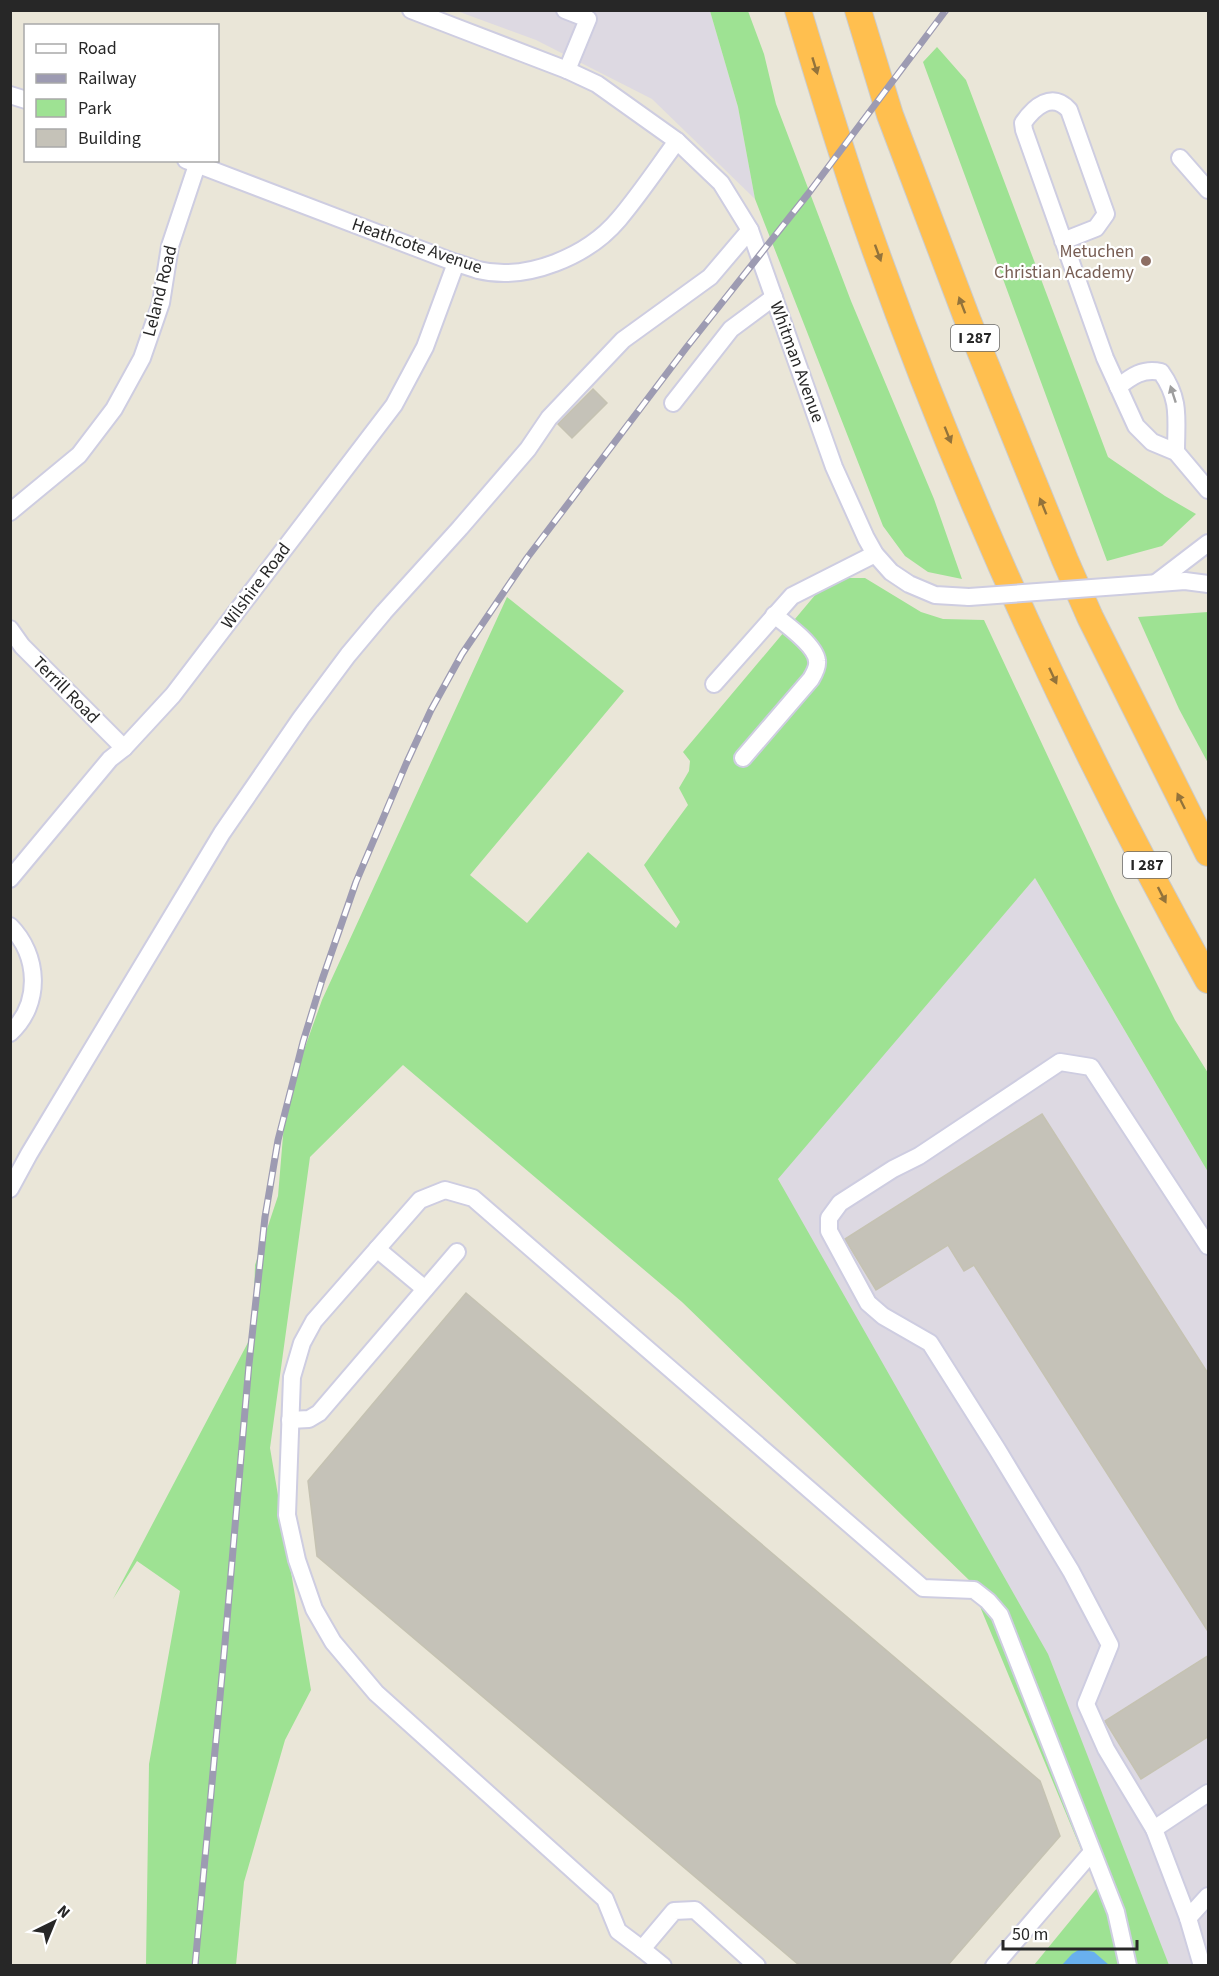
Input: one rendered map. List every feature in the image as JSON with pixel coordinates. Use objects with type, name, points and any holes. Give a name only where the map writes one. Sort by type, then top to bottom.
[{"type":"highway","name":"I 287","points":[[798,10],[857,198],[918,363],[1001,565],[1088,750],[1180,930],[1209,980]]},
{"type":"highway","name":"I 287","points":[[858,10],[890,115],[968,321],[1065,560],[1090,617],[1209,853]]},
{"type":"street","name":"Whitman Avenue","points":[[411,10],[567,70],[597,84],[677,141],[721,183],[750,230],[834,468],[866,538],[875,554],[891,572],[909,584],[935,595],[969,597],[1157,582],[1185,581],[1209,584]]},
{"type":"street","points":[[565,10],[590,15],[567,70]]},
{"type":"street","points":[[1063,241],[1096,228],[1106,214],[1071,115],[1065,106],[1053,101],[1042,103],[1035,108],[1023,123],[1063,241],[1118,387],[1136,426],[1143,434],[1152,442],[1176,452],[1209,490]]},
{"type":"street","name":"Heathcote Avenue","points":[[192,163],[456,263],[480,271],[505,272],[537,269],[582,251],[619,219],[677,141]]},
{"type":"street","points":[[1180,158],[1209,190]]},
{"type":"street","name":"Leland Road","points":[[10,512],[79,454],[114,409],[142,358],[161,303],[170,246],[192,163]]},
{"type":"street","points":[[10,1189],[222,833],[348,654],[513,467],[549,418],[623,340],[710,277],[750,230]]},
{"type":"street","name":"Wilshire Road","points":[[10,879],[110,759],[124,748],[173,695],[394,405],[425,347],[456,263]]},
{"type":"street","points":[[673,403],[731,330],[774,297]]},
{"type":"street","points":[[1118,387],[1137,373],[1149,369],[1161,372],[1172,387],[1176,401],[1176,452]]},
{"type":"street","points":[[1157,582],[1209,543]]},
{"type":"street","points":[[714,684],[792,596],[875,554]]},
{"type":"street","points":[[743,758],[811,679],[817,664],[815,654],[807,644],[774,615]]},
{"type":"street","name":"Terrill Road","points":[[10,629],[22,646],[124,748]]},
{"type":"street","points":[[10,926],[20,935],[31,959],[34,979],[31,999],[20,1024],[10,1033]]},
{"type":"street","points":[[1202,1965],[1188,1918],[1154,1828],[1106,1749],[1086,1704],[1110,1645],[1105,1634],[1071,1571],[930,1343],[883,1316],[868,1303],[829,1231],[829,1218],[840,1203],[919,1155],[1060,1062],[1091,1067],[1209,1246]]},
{"type":"street","points":[[663,1965],[618,1930],[605,1899],[376,1693],[333,1642],[314,1609],[297,1560],[287,1515],[292,1377],[302,1343],[315,1321],[420,1200],[445,1190],[473,1198],[923,1588],[974,1590],[988,1601],[1000,1616],[1116,1912],[1128,1965]]},
{"type":"street","points":[[377,1249],[425,1289]]},
{"type":"street","points":[[290,1420],[309,1419],[319,1413],[457,1252]]},
{"type":"street","points":[[1154,1828],[1209,1793]]},
{"type":"street","points":[[994,1965],[1092,1852]]},
{"type":"street","points":[[1188,1918],[1209,1896]]},
{"type":"street","points":[[642,1949],[674,1911],[695,1910],[756,1965]]},
{"type":"shaded area","points":[[457,11],[710,11],[738,107],[755,199],[652,99],[536,40]]},
{"type":"shaded area","points":[[1035,878],[1208,1172],[1208,1965],[1169,1965],[778,1178]]},
{"type":"green space","points":[[710,11],[748,11],[764,54],[776,104],[851,301],[934,499],[962,579],[928,572],[905,556],[883,526],[755,199],[738,107]]},
{"type":"green space","points":[[937,47],[966,80],[1108,457],[1196,514],[1162,546],[1107,561],[923,62]]},
{"type":"green space","points":[[846,578],[865,578],[921,612],[943,619],[984,620],[1116,902],[1175,1020],[1208,1073],[1208,1172],[1035,878],[778,1179],[1048,1654],[1169,1965],[1034,1965],[1097,1888],[969,1580],[682,1302],[403,1065],[310,1157],[270,1448],[311,1690],[285,1740],[244,1882],[236,1965],[146,1965],[149,1764],[180,1591],[137,1561],[113,1599],[253,1333],[255,1265],[278,1196],[286,1100],[322,1000],[507,597],[624,691],[470,875],[527,923],[588,852],[676,928],[680,922],[644,865],[688,805],[679,788],[689,771],[690,761],[683,752],[816,594]]},
{"type":"green space","points":[[1208,612],[1208,763],[1179,709],[1138,617]]},
{"type":"water","points":[[1080,1949],[1094,1952],[1109,1965],[1062,1965]]},
{"type":"building","points":[[593,389],[607,403],[572,438],[558,424]]},
{"type":"building","points":[[1042,1114],[1209,1375],[1209,1633],[974,1265],[964,1271],[948,1245],[876,1290],[845,1239]]},
{"type":"building","points":[[466,1293],[1040,1781],[1060,1836],[948,1965],[799,1965],[317,1556],[308,1481]]},
{"type":"building","points":[[1209,1655],[1209,1736],[1141,1779],[1105,1721]]},
{"type":"railway","points":[[195,1966],[249,1364],[265,1217],[278,1140],[303,1042],[356,882],[431,710],[462,654],[527,558],[686,348],[808,194],[946,10]]},
{"type":"place","name":"Metuchen Christian Academy","points":[[1146,261]]}]
